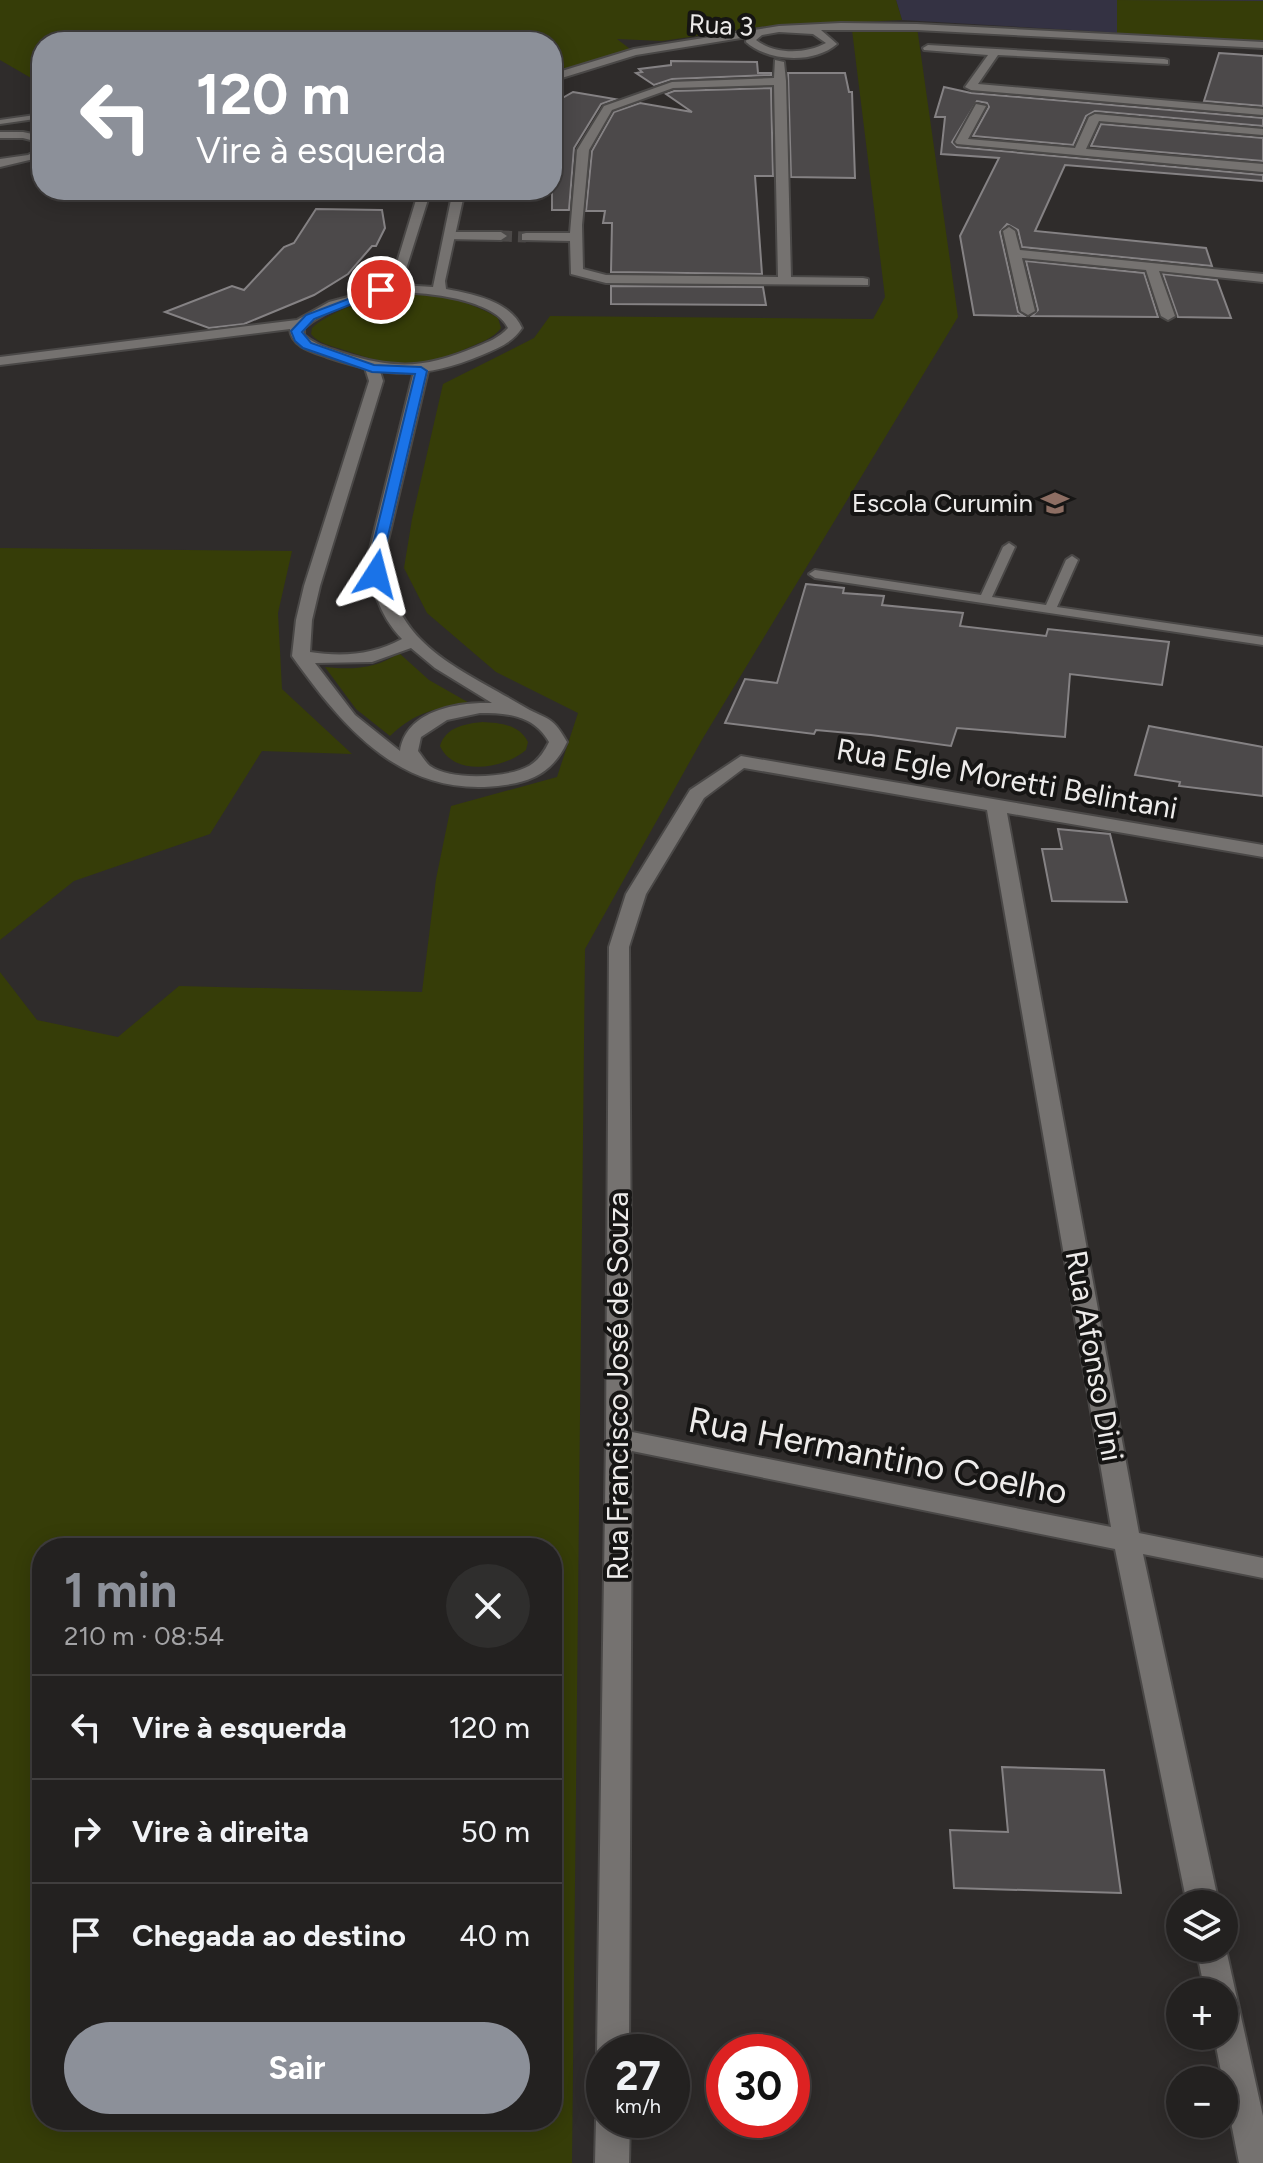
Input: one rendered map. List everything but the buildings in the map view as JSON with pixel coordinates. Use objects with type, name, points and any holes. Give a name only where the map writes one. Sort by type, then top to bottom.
[{"type":"street","name":"Rua 3","points":[[562,74],[595,62],[672,45],[773,30],[875,25],[1263,45]]},
{"type":"street","points":[[767,50],[750,40],[773,30],[817,32],[827,36],[832,44],[844,33],[875,25]]},
{"type":"street","name":"Rua 3","points":[[672,45],[730,46],[805,53],[832,44]]},
{"type":"street","points":[[928,48],[1164,62]]},
{"type":"street","points":[[995,52],[971,87],[1263,112]]},
{"type":"street","points":[[779,62],[785,280]]},
{"type":"street","points":[[781,81],[672,85],[608,108],[583,150],[576,271],[606,279],[863,282]]},
{"type":"street","points":[[980,106],[961,142],[1263,168]]},
{"type":"street","points":[[1079,152],[1095,117],[1263,132]]},
{"type":"street","points":[[0,135],[32,129]]},
{"type":"street","points":[[0,135],[32,137]]},
{"type":"street","points":[[0,163],[32,157]]},
{"type":"street","points":[[391,289],[398,280],[422,200]]},
{"type":"street","points":[[440,290],[438,281],[457,200]]},
{"type":"street","points":[[451,230],[503,230]]},
{"type":"street","points":[[527,231],[576,231]]},
{"type":"street","points":[[1009,231],[1028,311]]},
{"type":"street","points":[[1015,253],[1263,278]]},
{"type":"street","points":[[1151,266],[1168,316]]},
{"type":"street","points":[[0,374],[299,331],[310,317],[371,292],[391,289],[440,290],[506,312],[514,320],[515,328],[504,340],[449,365],[421,371],[372,368],[307,345],[299,331]]},
{"type":"street","points":[[0,361],[299,331]]},
{"type":"street","points":[[372,368],[376,381],[312,586],[304,620],[301,656],[349,720],[381,748],[451,780],[488,783],[525,776],[550,761],[558,742],[547,724],[453,673],[411,641],[390,616],[380,595],[376,574],[377,553],[421,371]]},
{"type":"street","points":[[301,656],[325,660],[364,659],[383,655],[411,641]]},
{"type":"street","points":[[422,768],[409,752],[412,735],[429,720],[468,709],[490,707],[521,711]]},
{"type":"street","name":"Rua Egle Moretti Belintani","points":[[741,762],[1263,851]]},
{"type":"street","name":"Rua Francisco José de Souza","points":[[613,2034],[619,1439],[619,947],[636,894],[697,794],[741,762]]},
{"type":"street","name":"Rua Afonso Dini","points":[[996,805],[1127,1542],[1200,1890]]},
{"type":"street","name":"Rua Hermantino Coelho","points":[[619,1439],[1263,1568]]},
{"type":"street","points":[[1233,2050],[1256,2163]]},
{"type":"street","points":[[612,2163],[613,2138]]},
{"type":"lane","points":[[0,122],[32,117]]},
{"type":"lane","points":[[985,599],[1009,547]]},
{"type":"lane","points":[[1050,609],[1072,560]]},
{"type":"lane","points":[[815,574],[1263,641]]},
{"type":"shaded area","points":[[896,0],[1263,0],[1263,41],[902,20]]},
{"type":"green space","points":[[0,0],[896,0],[902,20],[759,27],[662,41],[617,39],[634,52],[562,75],[562,32],[32,32],[32,78],[0,60]]},
{"type":"green space","points":[[1117,0],[1263,1],[1263,41],[1117,33]]},
{"type":"green space","points":[[917,27],[958,317],[703,738],[585,949],[572,2163],[0,2163],[0,972],[37,1020],[118,1037],[179,986],[422,992],[436,879],[451,806],[557,777],[578,713],[496,672],[427,613],[404,568],[443,384],[534,338],[550,316],[873,319],[885,297],[852,30]]},
{"type":"green space","points":[[402,293],[439,296],[464,303],[498,318],[501,328],[487,339],[452,354],[407,364],[362,356],[326,344],[311,334],[312,328],[342,310],[367,300]]},
{"type":"green space","points":[[0,548],[292,551],[278,613],[282,689],[352,754],[262,751],[210,834],[74,881],[0,940]]},
{"type":"green space","points":[[399,653],[429,680],[471,704],[427,712],[390,736],[356,709],[325,667],[364,667]]},
{"type":"green space","points":[[482,722],[502,724],[520,731],[528,742],[526,750],[505,762],[480,767],[456,762],[447,756],[440,746],[451,731],[462,725]]},
{"type":"tunnel","points":[[501,236],[526,237]]},
{"type":"place","name":"Escola Curumin","points":[[1055,503]]},
{"type":"route","points":[[376,574],[377,553],[421,371],[372,368],[307,345],[296,331],[310,317],[381,290]]}]
